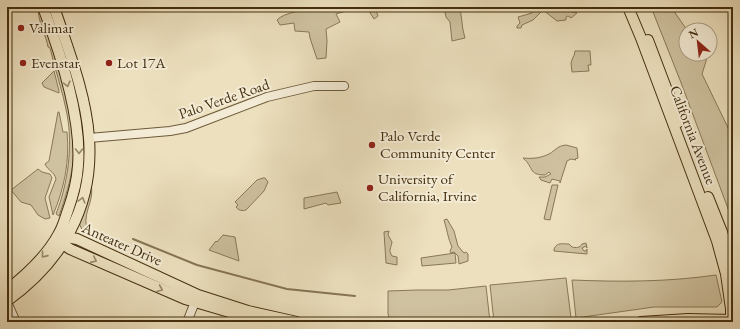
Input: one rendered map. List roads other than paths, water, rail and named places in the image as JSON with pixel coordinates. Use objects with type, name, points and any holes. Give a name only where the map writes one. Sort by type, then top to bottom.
[{"type":"main road","points":[[7,290],[63,239],[64,222],[76,183],[78,166],[78,136],[72,102],[61,60],[43,7]]},
{"type":"main road","points":[[7,302],[34,280],[57,254],[63,239],[82,203],[88,173],[89,138],[82,95],[54,7]]},
{"type":"main road","name":"California Avenue","points":[[628,7],[717,241],[726,274],[732,320]]},
{"type":"main road","name":"California Avenue","points":[[633,7],[657,61],[722,232],[733,273]]},
{"type":"main road","name":"Anteater Drive","points":[[63,239],[70,249],[185,299],[197,298],[297,322]]},
{"type":"main road","name":"Anteater Drive","points":[[197,298],[264,322]]},
{"type":"main road","points":[[641,322],[688,319],[732,320]]},
{"type":"street","name":"Palo Verde Road","points":[[89,138],[170,131],[186,128],[267,97],[314,86],[344,86]]},
{"type":"street","points":[[187,322],[197,298]]},
{"type":"street","points":[[7,302],[16,322]]},
{"type":"waterway","points":[[133,239],[197,265],[287,289],[355,296]]},
{"type":"place","name":"Valimar","points":[[21,28]]},
{"type":"place","name":"Evenstar","points":[[23,63]]},
{"type":"place","name":"Lot 17A","points":[[109,63]]},
{"type":"place","name":"Palo Verde Community Center","points":[[372,145]]},
{"type":"place","name":"University of California, Irvine","points":[[370,188]]}]
